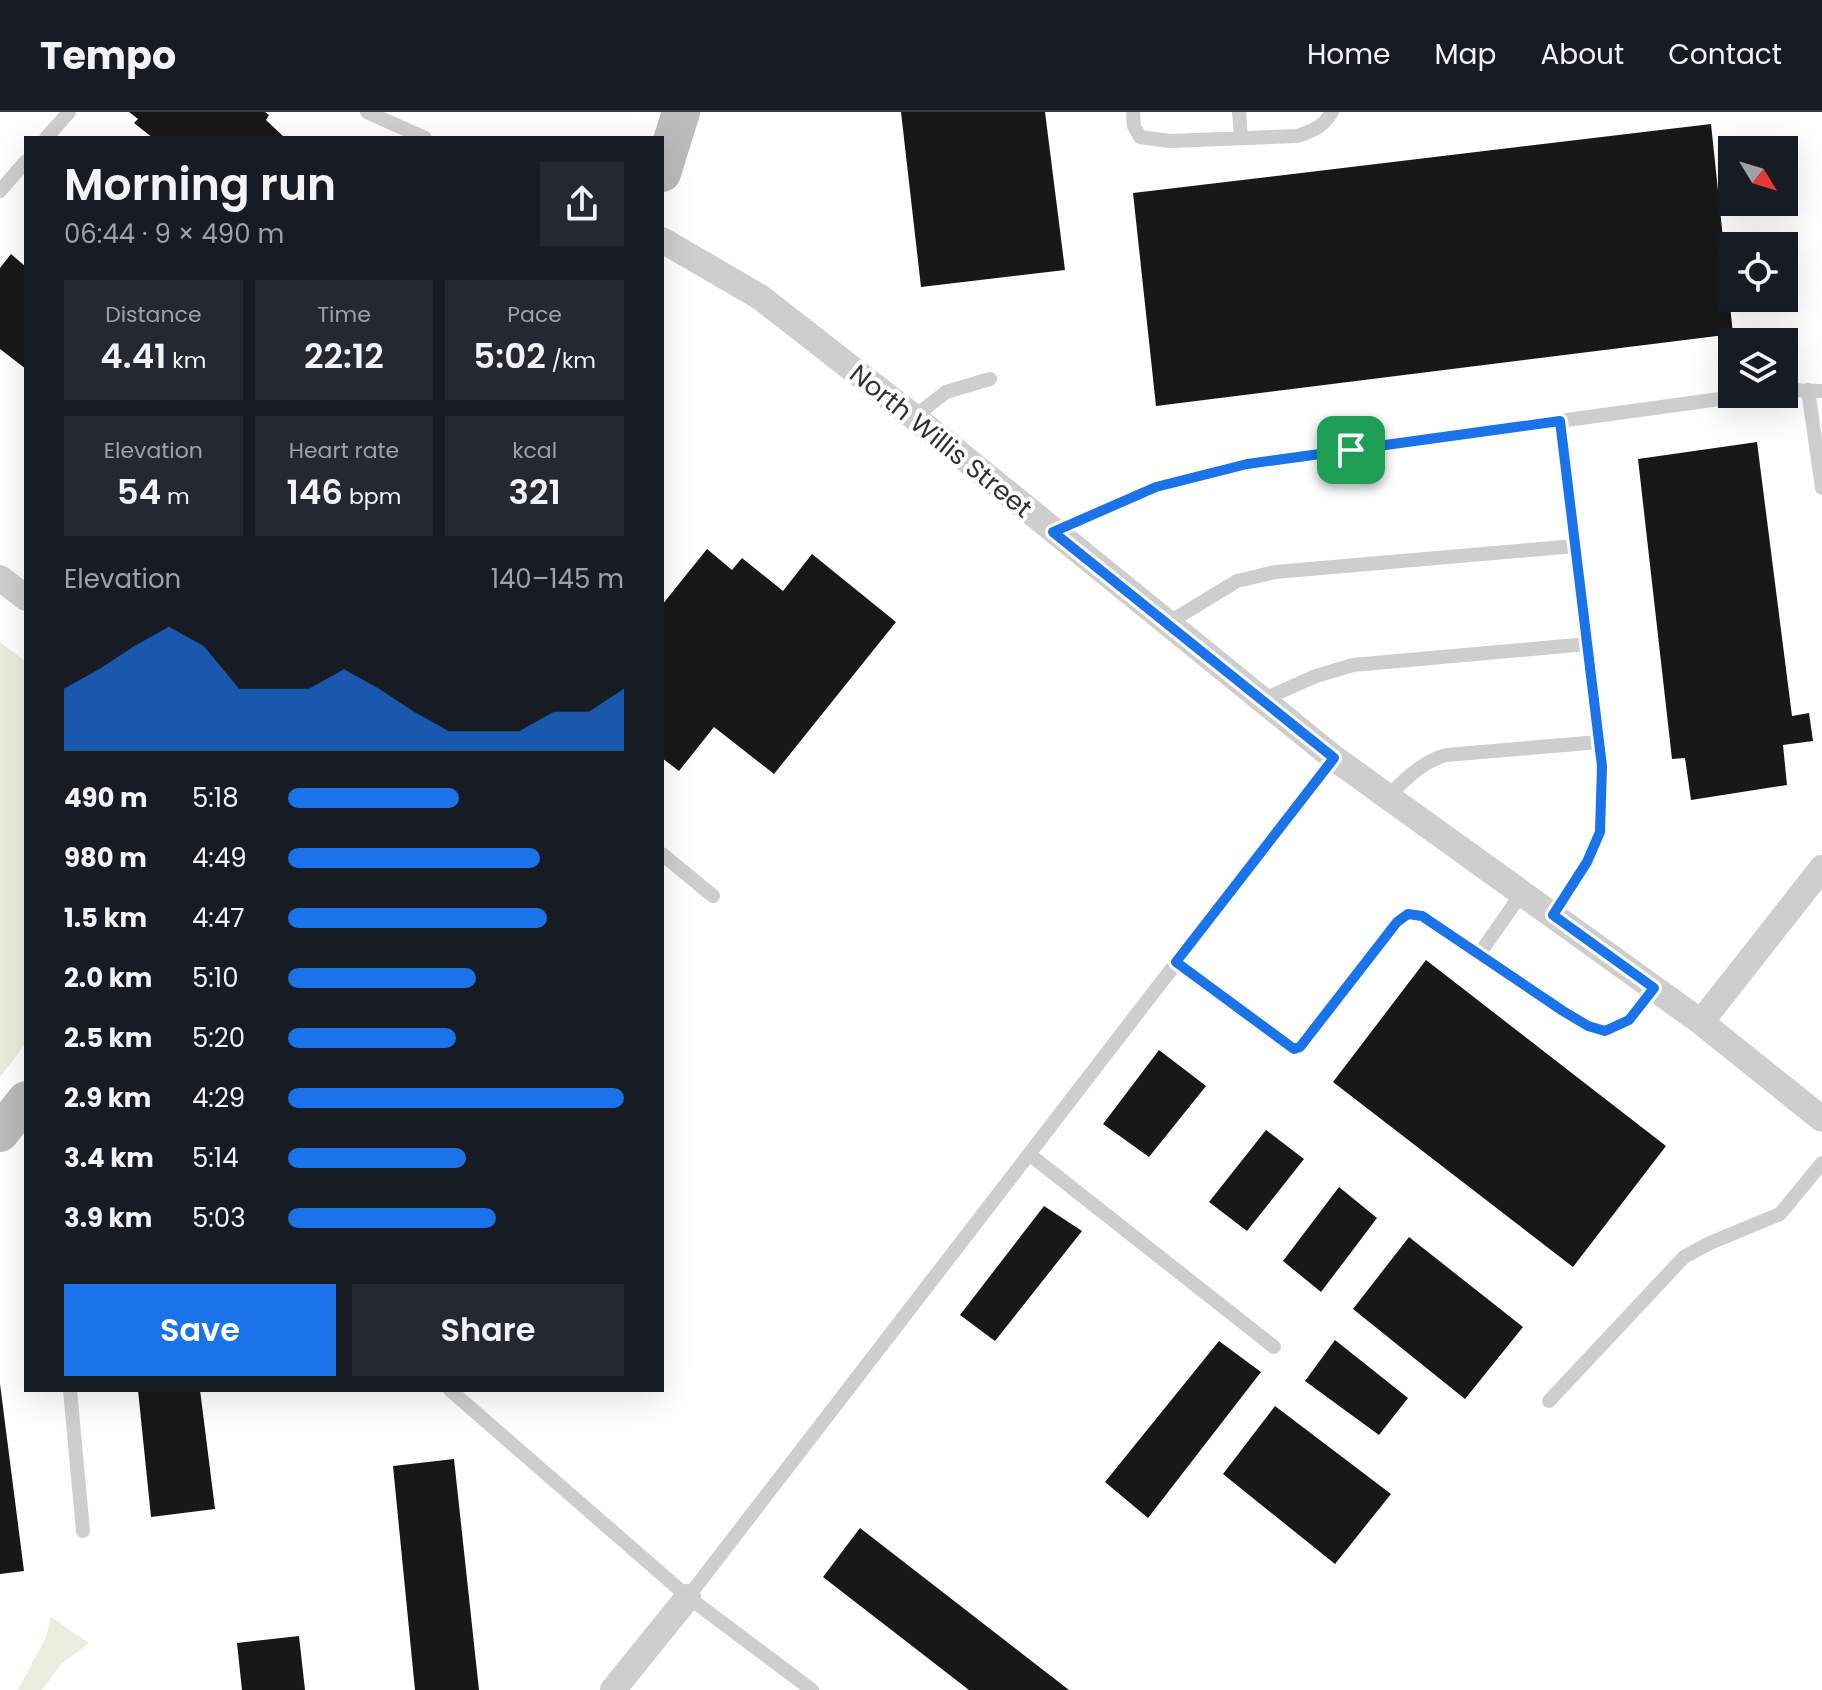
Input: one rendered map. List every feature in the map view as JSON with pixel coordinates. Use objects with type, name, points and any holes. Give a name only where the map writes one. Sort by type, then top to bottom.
[{"type":"main road","points":[[664,167],[681,112]]},
{"type":"main road","points":[[0,1133],[24,1103]]},
{"type":"street","name":"North Willis Street","points":[[664,241],[760,297],[914,417],[1334,758],[1701,1022],[1822,1119]]},
{"type":"street","points":[[0,578],[24,596]]},
{"type":"street","points":[[1701,1022],[1822,868]]},
{"type":"street","points":[[613,1690],[688,1597]]},
{"type":"lane","points":[[48,136],[69,112]]},
{"type":"lane","points":[[367,112],[421,136]]},
{"type":"lane","points":[[1133,112],[1134,126],[1140,137],[1150,140],[1297,136],[1314,131],[1332,112]]},
{"type":"lane","points":[[1239,112],[1241,138]]},
{"type":"lane","points":[[0,191],[24,163]]},
{"type":"lane","points":[[914,417],[946,392],[990,379]]},
{"type":"lane","points":[[1815,390],[1822,488]]},
{"type":"lane","points":[[1053,532],[1156,487],[1247,464],[1718,399]]},
{"type":"lane","points":[[1553,915],[1587,862],[1600,832],[1602,766],[1560,421]]},
{"type":"lane","points":[[1168,623],[1237,581],[1275,572],[1575,546]]},
{"type":"lane","points":[[1262,700],[1316,676],[1353,665],[1587,644]]},
{"type":"lane","points":[[1387,797],[1418,767],[1446,755],[1599,742]]},
{"type":"lane","points":[[688,1597],[1334,758]]},
{"type":"lane","points":[[664,856],[713,896]]},
{"type":"lane","points":[[1480,953],[1522,893]]},
{"type":"lane","points":[[1176,962],[1294,1049],[1300,1047],[1397,922],[1408,914],[1422,916],[1588,1026],[1605,1031],[1629,1020],[1654,988]]},
{"type":"lane","points":[[1029,1154],[1274,1347]]},
{"type":"lane","points":[[1549,1401],[1684,1257],[1780,1214],[1822,1163]]},
{"type":"lane","points":[[70,1392],[83,1531]]},
{"type":"lane","points":[[452,1392],[688,1597],[812,1690]]},
{"type":"shaded area","points":[[0,642],[24,660],[24,1046],[0,1077]]},
{"type":"shaded area","points":[[51,1617],[89,1643],[61,1664],[42,1690],[18,1690],[46,1637]]},
{"type":"building","points":[[129,112],[265,112],[269,115],[266,120],[283,136],[150,136],[134,123],[138,119]]},
{"type":"building","points":[[901,112],[1045,112],[1065,270],[921,287]]},
{"type":"building","points":[[1711,124],[1718,216],[1721,216],[1722,232],[1718,232],[1718,312],[1731,312],[1732,328],[1718,328],[1718,336],[1156,406],[1133,193]]},
{"type":"building","points":[[11,254],[24,265],[24,367],[0,349],[0,268]]},
{"type":"building","points":[[1757,442],[1792,716],[1809,713],[1813,741],[1783,745],[1787,785],[1691,800],[1685,758],[1672,759],[1638,459]]},
{"type":"building","points":[[707,549],[732,570],[742,558],[783,591],[812,554],[896,622],[774,774],[714,727],[679,771],[664,760],[664,603]]},
{"type":"building","points":[[1426,960],[1666,1146],[1573,1267],[1333,1082]]},
{"type":"building","points":[[1159,1050],[1206,1086],[1149,1157],[1103,1124]]},
{"type":"building","points":[[1266,1130],[1304,1159],[1247,1231],[1209,1202]]},
{"type":"building","points":[[1339,1187],[1377,1218],[1321,1292],[1283,1261]]},
{"type":"building","points":[[1044,1206],[1082,1231],[995,1341],[960,1315]]},
{"type":"building","points":[[1409,1237],[1523,1327],[1465,1399],[1353,1309]]},
{"type":"building","points":[[1335,1340],[1408,1398],[1379,1435],[1305,1381]]},
{"type":"building","points":[[1219,1341],[1261,1372],[1148,1518],[1105,1482]]},
{"type":"building","points":[[0,1384],[24,1571],[0,1574]]},
{"type":"building","points":[[138,1392],[200,1392],[215,1509],[151,1517]]},
{"type":"building","points":[[1275,1406],[1391,1494],[1335,1564],[1223,1474]]},
{"type":"building","points":[[454,1459],[479,1690],[415,1690],[393,1466]]},
{"type":"building","points":[[860,1528],[1069,1690],[969,1690],[823,1577]]},
{"type":"building","points":[[299,1636],[305,1690],[242,1690],[237,1643]]},
{"type":"route","points":[[1560,421],[1602,766],[1600,832],[1587,862],[1553,915],[1654,988],[1629,1020],[1619,1027],[1605,1031],[1588,1026],[1422,916],[1408,914],[1397,922],[1300,1047],[1294,1049],[1176,962],[1334,758],[1053,532],[1123,499],[1179,479],[1247,464],[1351,450],[1560,421]]}]
